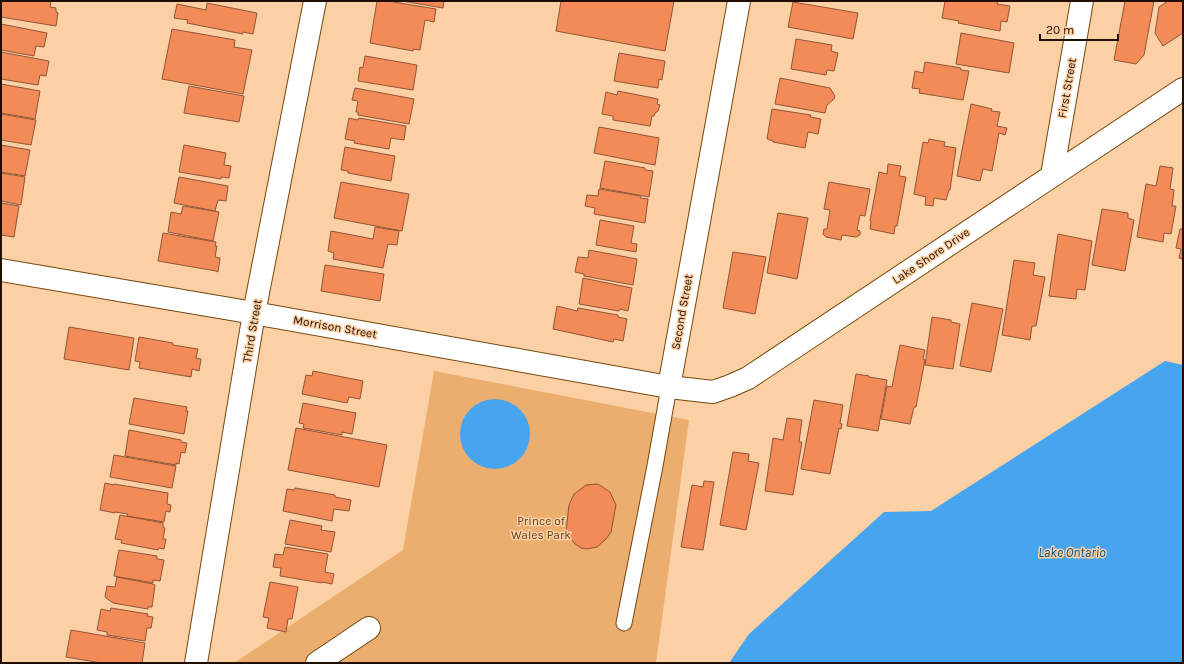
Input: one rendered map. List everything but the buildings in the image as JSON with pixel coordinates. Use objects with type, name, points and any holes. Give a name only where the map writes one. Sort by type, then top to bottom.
[{"type":"street","name":"Third Street","points":[[196,663],[254,313],[315,1]]},
{"type":"street","name":"Second Street","points":[[668,387],[739,1]]},
{"type":"street","name":"First Street","points":[[1052,175],[1082,1]]},
{"type":"street","name":"Lake Shore Drive","points":[[668,387],[713,392],[748,378],[1183,89]]},
{"type":"street","name":"Morrison Street","points":[[1,270],[254,313],[668,387]]},
{"type":"street","points":[[317,663],[369,628]]},
{"type":"lane","name":"Second Street","points":[[624,623],[655,466],[668,387]]},
{"type":"green space","name":"Prince of Wales Park","points":[[434,371],[689,420],[656,663],[234,663],[403,550]]},
{"type":"water","name":"Lake Ontario","points":[[1165,361],[1183,365],[1183,663],[729,663],[749,634],[884,512],[931,511]]},
{"type":"water","points":[[488,399],[502,399],[515,405],[524,414],[528,420],[530,434],[528,448],[520,459],[509,467],[502,469],[488,469],[481,467],[470,459],[462,448],[460,441],[460,427],[462,420],[470,409],[481,401]]}]
